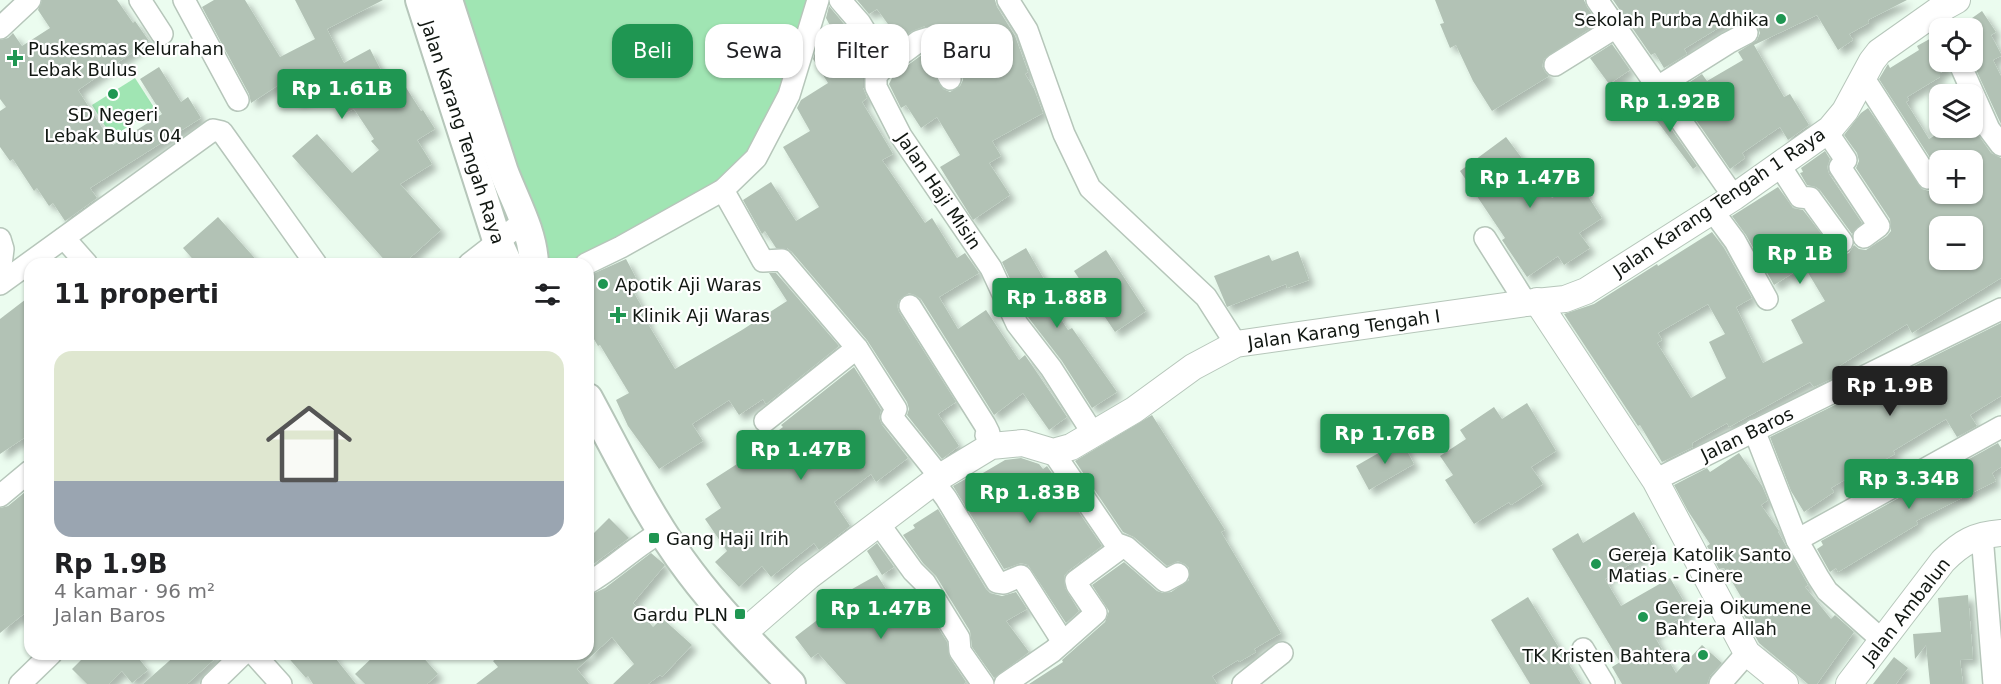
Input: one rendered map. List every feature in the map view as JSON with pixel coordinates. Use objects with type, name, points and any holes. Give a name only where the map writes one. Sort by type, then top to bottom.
[{"type":"main road","name":"Jalan Karang Tengah Raya","points":[[420,0],[499,255]]},
{"type":"main road","name":"Jalan Karang Tengah Raya","points":[[448,0],[533,258]]},
{"type":"main road","points":[[594,409],[639,492],[690,572],[742,634],[791,684]]},
{"type":"street","points":[[0,27],[30,0]]},
{"type":"street","points":[[140,0],[162,34]]},
{"type":"street","points":[[183,0],[238,100]]},
{"type":"street","points":[[594,260],[723,190],[756,158],[789,95],[818,0]]},
{"type":"street","points":[[840,0],[861,24]]},
{"type":"street","points":[[1008,0],[1027,30],[1064,134],[1090,188],[1206,297],[1236,344]]},
{"type":"street","points":[[1597,0],[1734,197]]},
{"type":"street","name":"Jalan Karang Tengah 1 Raya","points":[[1531,302],[1565,299],[1586,291],[1780,166],[1830,129],[1845,111],[1879,52],[1945,9]]},
{"type":"street","points":[[1555,65],[1616,27]]},
{"type":"street","points":[[1658,87],[1748,33]]},
{"type":"street","points":[[909,48],[919,41],[929,38],[950,79]]},
{"type":"street","points":[[1963,72],[1986,123],[2001,145]]},
{"type":"street","points":[[1863,77],[1928,178]]},
{"type":"street","name":"Jalan Haji Misin","points":[[876,78],[876,87],[901,136],[991,268],[1017,324],[1051,369],[1094,435]]},
{"type":"street","points":[[1830,129],[1829,135],[1846,160],[1840,167],[1879,226],[1864,237]]},
{"type":"street","points":[[29,258],[64,238],[213,130],[218,130],[222,132],[312,258]]},
{"type":"street","points":[[1780,166],[1800,197],[1810,198],[1842,242]]},
{"type":"street","points":[[723,190],[763,261],[782,260],[857,348],[896,409],[892,417],[937,480],[997,582],[1004,583],[1021,576],[1063,642]]},
{"type":"street","points":[[1712,210],[1734,241],[1767,299]]},
{"type":"street","points":[[499,255],[525,228]]},
{"type":"street","points":[[64,238],[82,258]]},
{"type":"street","points":[[1485,238],[1655,480],[1747,653],[1785,684]]},
{"type":"street","points":[[0,239],[3,249],[0,275]]},
{"type":"street","points":[[0,275],[24,261]]},
{"type":"street","name":"Jalan Karang Tengah I","points":[[1053,452],[1071,447],[1094,435],[1134,410],[1193,367],[1236,344],[1531,302]]},
{"type":"street","points":[[910,306],[985,425],[991,446]]},
{"type":"street","name":"Jalan Baros","points":[[1655,480],[2001,309]]},
{"type":"street","points":[[765,421],[857,348]]},
{"type":"street","points":[[1797,540],[2001,427]]},
{"type":"street","points":[[1754,430],[1797,540],[1827,591],[1882,640]]},
{"type":"street","points":[[742,634],[809,576],[937,480],[991,446],[1023,443],[1053,452],[1115,543],[1126,547],[1165,581],[1178,574]]},
{"type":"street","points":[[0,496],[24,476]]},
{"type":"street","points":[[879,524],[913,571],[925,583],[959,638],[960,651],[983,684]]},
{"type":"street","points":[[594,580],[606,573],[646,540],[663,531]]},
{"type":"street","points":[[1992,534],[1994,684]]},
{"type":"street","name":"Jalan Ambalun","points":[[1849,684],[1943,561],[1955,549],[1992,534]]},
{"type":"street","points":[[1005,684],[1063,642],[1096,613],[1076,581],[1122,547]]},
{"type":"street","points":[[1583,649],[1604,684]]},
{"type":"street","points":[[1242,684],[1282,653]]},
{"type":"street","points":[[1720,684],[1747,653]]},
{"type":"street","points":[[20,684],[45,660]]},
{"type":"street","points":[[212,684],[237,660]]},
{"type":"street","points":[[259,660],[281,684]]},
{"type":"green space","points":[[460,0],[809,0],[801,24],[705,24],[705,78],[784,78],[749,151],[717,183],[577,258],[546,258],[546,249]]},
{"type":"green space","points":[[135,78],[155,109],[112,137],[92,105]]},
{"type":"building","points":[[42,0],[117,0],[149,41],[78,90],[113,145],[162,114],[140,79],[159,67],[181,102],[188,97],[201,118],[90,188],[97,198],[65,221],[53,203],[49,206],[37,188],[34,191],[13,159],[10,161],[0,147],[0,111],[6,107],[0,99],[0,40],[8,38],[13,33],[22,46],[50,28],[38,10]]},
{"type":"building","points":[[214,0],[245,0],[280,57],[315,39],[295,0],[383,0],[327,29],[344,63],[370,49],[393,94],[405,86],[435,129],[417,140],[432,164],[400,184],[441,230],[410,258],[383,258],[292,156],[317,134],[352,173],[379,150],[371,141],[374,139],[354,109],[345,113],[330,85],[298,102],[286,80],[251,103],[249,94],[202,7]]},
{"type":"building","points":[[857,0],[995,0],[1008,24],[921,24],[921,28],[909,33],[909,24],[888,24],[877,9],[869,14]]},
{"type":"building","points":[[1435,0],[1584,0],[1598,23],[1544,59],[1542,66],[1549,76],[1492,111],[1473,81],[1456,45],[1450,48],[1440,24],[1444,23]]},
{"type":"building","points":[[1613,0],[1907,0],[1868,20],[1869,23],[1849,34],[1853,40],[1838,50],[1817,15],[1754,45],[1784,97],[1790,94],[1809,125],[1788,140],[1780,127],[1742,153],[1745,158],[1730,169],[1676,91],[1702,74],[1707,81],[1743,60],[1738,52],[1757,40],[1760,33],[1758,27],[1748,20],[1728,29],[1725,24],[1684,49],[1687,54],[1664,68],[1655,53],[1651,55]]},
{"type":"building","points":[[829,6],[844,24],[829,24],[826,18]]},
{"type":"building","points":[[1982,11],[1996,32],[1991,35],[2001,54],[1993,60],[2001,76],[2001,124],[1977,72],[1983,72],[1983,18],[1972,18]]},
{"type":"building","points":[[1013,33],[1028,72],[1025,74],[1034,89],[1043,113],[992,141],[1001,156],[989,163],[1010,195],[973,220],[940,167],[960,155],[937,117],[921,128],[906,105],[901,108],[889,84],[892,78],[909,78],[909,64],[921,55],[921,78],[937,78],[943,89],[950,92],[960,86],[962,78],[1013,78]]},
{"type":"building","points":[[1929,39],[1929,72],[1942,72],[1940,77],[1907,97],[1909,100],[1906,102],[1929,139],[1980,138],[1991,153],[2001,158],[2001,278],[1912,333],[1907,324],[1839,366],[1844,373],[1814,387],[1810,382],[1729,427],[1727,423],[1692,443],[1693,447],[1662,462],[1640,425],[1638,426],[1564,314],[1594,304],[1712,232],[1724,248],[1752,298],[1736,307],[1763,363],[1803,343],[1791,320],[1825,301],[1804,266],[1774,285],[1746,235],[1732,216],[1778,187],[1793,208],[1803,210],[1836,253],[1843,255],[1849,253],[1854,245],[1866,250],[1887,236],[1891,231],[1890,219],[1856,168],[1859,161],[1857,153],[1844,135],[1861,113],[1868,108],[1922,189],[1929,191],[1929,204],[1983,204],[1983,150],[1929,150],[1929,156],[1879,79],[1888,64],[1890,68],[1919,50],[1917,46]],"holes":[[[1708,304],[1725,334],[1709,342],[1726,378],[1691,398],[1657,343],[1662,340],[1658,333]]]},
{"type":"building","points":[[1612,44],[1630,70],[1609,84],[1590,58]]},
{"type":"building","points":[[825,78],[863,78],[863,88],[867,98],[862,102],[893,154],[882,160],[925,223],[932,218],[957,258],[965,253],[979,273],[939,297],[958,329],[986,310],[1019,360],[1025,355],[1067,417],[1049,430],[1023,393],[994,415],[921,299],[909,293],[899,300],[897,306],[899,312],[956,402],[938,414],[959,446],[942,459],[907,415],[909,409],[907,402],[867,340],[792,252],[787,248],[776,248],[765,231],[762,234],[743,200],[771,182],[796,221],[819,207],[783,147],[810,131],[797,108],[801,100],[828,83]]},
{"type":"building","points":[[1651,100],[1697,166],[1693,169],[1645,105]]},
{"type":"building","points":[[1506,137],[1552,198],[1579,182],[1602,218],[1579,233],[1590,248],[1564,265],[1558,256],[1527,277],[1502,240],[1505,238],[1460,171]]},
{"type":"building","points":[[1825,151],[1830,159],[1827,167],[1829,174],[1862,223],[1852,234],[1820,190],[1807,185],[1800,173],[1803,172],[1801,168]]},
{"type":"building","points":[[218,217],[255,258],[192,258],[183,248]]},
{"type":"building","points":[[1026,248],[1048,286],[1042,290],[1068,330],[1072,328],[1117,392],[1092,408],[1062,361],[1028,317],[1002,262]]},
{"type":"building","points":[[1106,250],[1146,311],[1115,332],[1074,271]]},
{"type":"building","points":[[1298,251],[1309,280],[1287,288],[1286,284],[1227,307],[1214,276],[1269,255],[1272,261]]},
{"type":"building","points":[[626,259],[636,278],[628,282],[648,318],[645,319],[675,369],[787,301],[769,273],[776,273],[839,346],[766,404],[763,399],[739,415],[729,400],[692,424],[703,441],[659,469],[628,426],[616,400],[629,393],[600,345],[598,346],[594,339],[594,273]]},
{"type":"building","points":[[24,301],[24,438],[0,454],[0,319]]},
{"type":"building","points":[[2001,323],[2001,396],[1970,415],[1977,426],[1957,437],[1946,419],[1893,451],[1895,454],[1869,468],[1868,466],[1831,488],[1834,492],[1804,512],[1791,491],[1770,437]]},
{"type":"building","points":[[854,367],[881,410],[879,418],[882,425],[908,458],[876,482],[871,474],[834,502],[850,526],[819,550],[814,543],[771,577],[762,566],[739,587],[715,562],[727,551],[705,519],[721,508],[706,484],[782,435],[779,430],[783,427],[781,425]]},
{"type":"building","points":[[1527,403],[1556,451],[1531,467],[1543,484],[1511,505],[1509,502],[1474,524],[1445,480],[1453,475],[1440,456],[1466,439],[1460,430],[1494,407],[1502,419]]},
{"type":"building","points":[[1152,415],[1225,530],[1221,532],[1281,633],[1254,649],[1256,652],[1212,676],[1217,684],[1029,684],[1063,662],[1062,660],[1105,622],[1109,611],[1092,585],[1124,562],[1157,591],[1163,593],[1171,592],[1189,580],[1189,568],[1185,564],[1178,561],[1167,566],[1134,537],[1123,532],[1075,461]]},
{"type":"building","points":[[1401,440],[1414,464],[1369,490],[1356,466]]},
{"type":"building","points":[[1998,443],[2001,448],[2001,467],[1992,473],[1996,481],[1916,521],[1918,524],[1838,572],[1836,568],[1830,572],[1817,549],[1823,545],[1821,541]]},
{"type":"building","points":[[1739,453],[1762,486],[1768,500],[1761,505],[1779,531],[1808,585],[1805,587],[1831,619],[1835,615],[1854,632],[1817,684],[1808,684],[1759,643],[1741,610],[1747,607],[1724,568],[1719,569],[1707,546],[1710,544],[1674,485],[1707,468],[1710,472]]},
{"type":"building","points":[[1021,458],[1039,464],[1043,469],[1047,466],[1102,546],[1064,576],[1065,588],[1079,611],[1066,623],[1028,565],[1021,563],[1004,569],[953,486],[969,477],[971,480],[1005,460]]},
{"type":"building","points":[[24,493],[24,614],[0,633],[0,508],[8,506]]},
{"type":"building","points":[[938,509],[986,589],[990,593],[1002,596],[1016,592],[1027,609],[1006,621],[1029,652],[994,678],[972,647],[970,631],[936,576],[923,563],[903,535],[915,528],[913,525]]},
{"type":"building","points":[[1634,512],[1656,549],[1605,579],[1621,606],[1670,578],[1690,612],[1653,634],[1676,673],[1702,645],[1722,663],[1710,676],[1707,684],[1622,684],[1612,667],[1620,662],[1552,549],[1578,533],[1583,543]]},
{"type":"building","points":[[609,518],[629,538],[594,564],[594,533]]},
{"type":"building","points":[[877,543],[894,567],[882,575],[867,551]]},
{"type":"building","points":[[651,553],[665,565],[633,603],[653,627],[662,618],[692,645],[662,677],[660,675],[648,684],[613,684],[634,664],[612,637],[594,653],[594,593],[605,588]]},
{"type":"building","points":[[877,575],[893,600],[913,589],[915,591],[947,642],[950,658],[966,682],[964,684],[846,684],[818,653],[811,658],[795,637],[841,602],[838,597]]},
{"type":"building","points":[[1968,595],[1973,659],[1960,660],[1963,684],[1930,684],[1926,645],[1915,659],[1913,634],[1941,632],[1938,598]]},
{"type":"building","points":[[1528,597],[1581,684],[1530,684],[1491,620]]},
{"type":"building","points":[[1894,657],[1908,668],[1896,684],[1873,684]]},
{"type":"building","points":[[81,660],[140,660],[148,670],[132,683],[122,671],[109,684],[87,684],[72,669]]},
{"type":"building","points":[[170,660],[213,660],[187,684],[143,684]]},
{"type":"building","points":[[290,660],[337,660],[356,684],[313,684],[308,676],[306,678]]},
{"type":"building","points":[[370,660],[425,660],[438,674],[427,684],[365,684],[355,674]]},
{"type":"building","points":[[587,660],[577,669],[589,684],[476,684],[498,667],[493,661]]},
{"type":"place","name":"Sekolah Purba Adhika","points":[[1781,19]]},
{"type":"place","name":"Puskesmas Kelurahan Lebak Bulus","points":[[15,58]]},
{"type":"place","name":"SD Negeri Lebak Bulus 04","points":[[113,94]]},
{"type":"place","name":"Apotik Aji Waras","points":[[603,284]]},
{"type":"place","name":"Klinik Aji Waras","points":[[618,315]]},
{"type":"place","name":"Gang Haji Irih","points":[[654,538]]},
{"type":"place","name":"Gereja Katolik Santo Matias - Cinere","points":[[1596,564]]},
{"type":"place","name":"Gardu PLN","points":[[740,614]]},
{"type":"place","name":"Gereja Oikumene Bahtera Allah","points":[[1643,617]]},
{"type":"place","name":"TK Kristen Bahtera","points":[[1703,655]]}]
